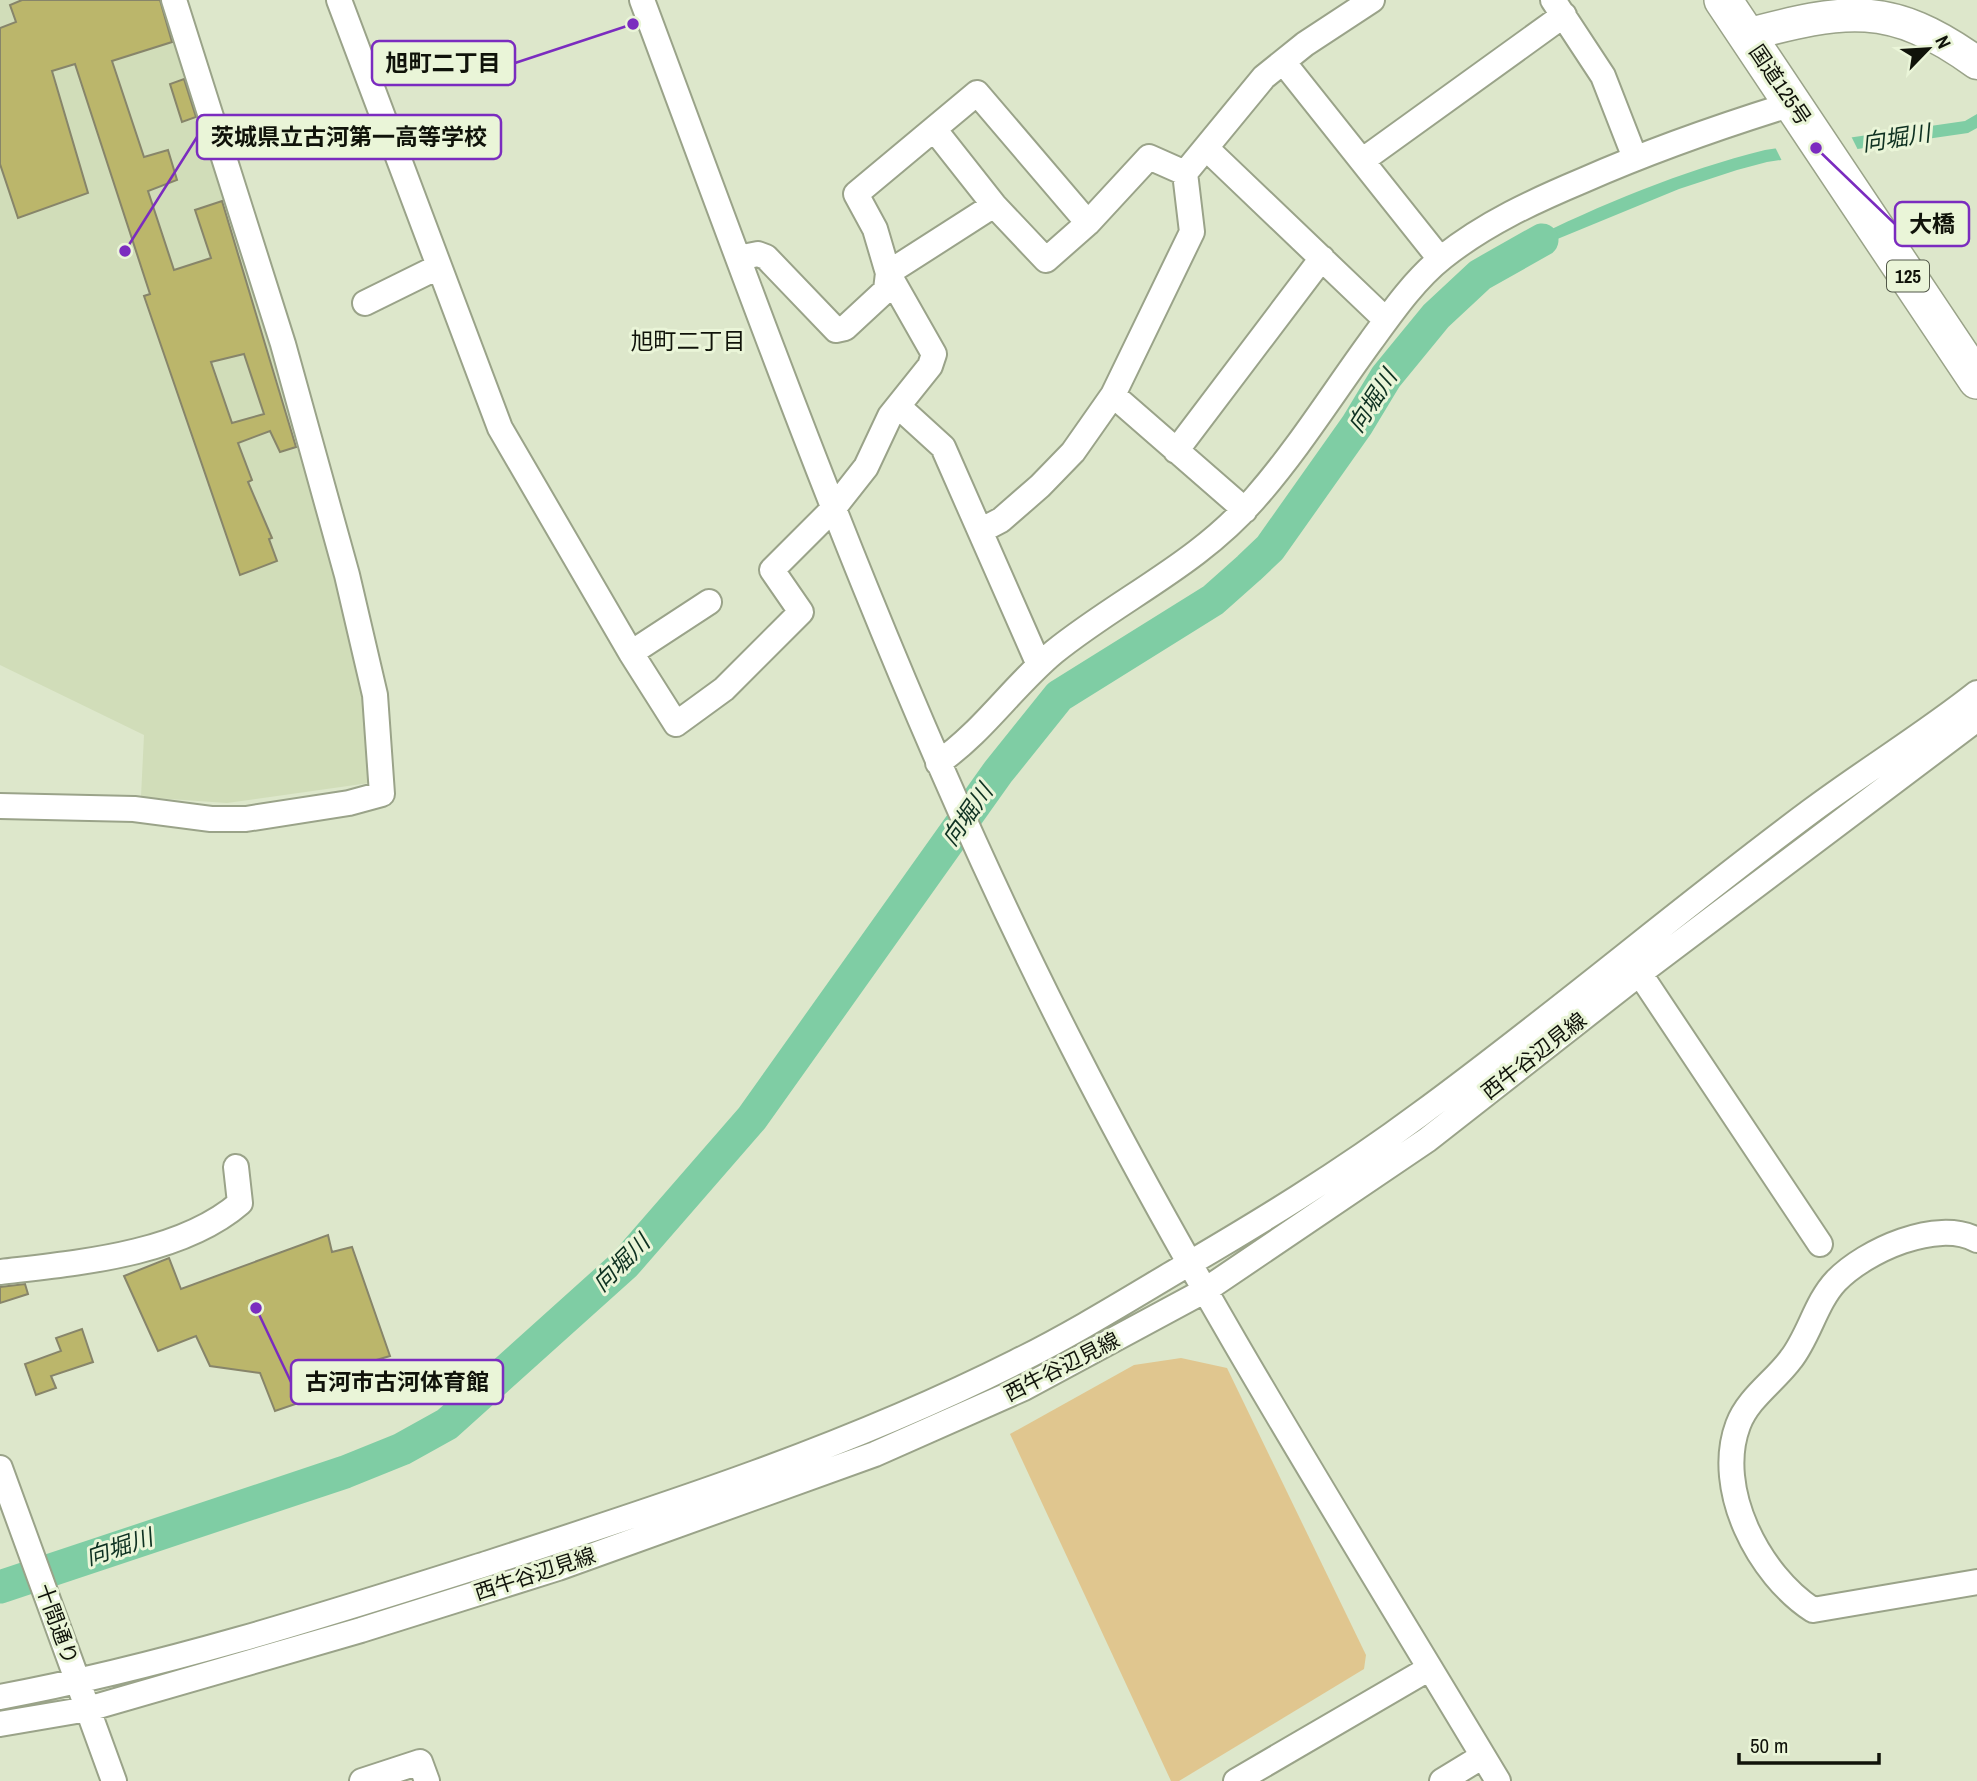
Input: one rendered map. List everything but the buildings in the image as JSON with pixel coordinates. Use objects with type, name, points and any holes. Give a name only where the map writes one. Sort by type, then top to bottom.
[{"type":"highway","name":"国道125号","points":[[1723,0],[1977,380]]},
{"type":"main road","points":[[1746,35],[1831,15],[1858,13],[1888,16],[1931,32],[1977,62]]},
{"type":"street","points":[[0,806],[134,809],[211,819],[246,819],[349,803],[382,794],[375,695],[347,575],[283,344],[174,0]]},
{"type":"street","points":[[340,0],[500,428],[631,653],[676,724],[707,703],[801,611],[772,570],[833,509],[866,467],[898,406],[930,366],[934,354],[888,273],[875,229],[856,194],[977,93],[1088,223]]},
{"type":"street","points":[[642,0],[833,509],[953,797],[1073,1048],[1204,1291],[1498,1781]]},
{"type":"street","points":[[980,531],[1001,520],[1048,478],[1073,452],[1113,395],[1192,232],[1185,173],[1264,77],[1305,44],[1372,0]]},
{"type":"street","points":[[1363,160],[1559,7],[1603,76],[1635,158]]},
{"type":"street","points":[[1284,63],[1440,259]]},
{"type":"street","points":[[938,763],[961,747],[1039,665],[1075,637],[1173,573],[1212,543],[1245,510],[1386,320],[1440,259],[1509,213],[1635,158],[1695,134],[1799,114]]},
{"type":"street","points":[[934,129],[994,205],[1046,260],[1088,223],[1149,157],[1185,173]]},
{"type":"street","points":[[1206,148],[1386,320]]},
{"type":"street","points":[[888,273],[994,205]]},
{"type":"street","points":[[738,258],[758,254],[766,257],[836,330],[845,328],[886,290],[888,273]]},
{"type":"street","points":[[1176,451],[1322,258]]},
{"type":"street","points":[[366,303],[438,267]]},
{"type":"street","points":[[1113,395],[1245,510]]},
{"type":"street","points":[[898,406],[943,447],[1039,665]]},
{"type":"street","points":[[631,653],[709,602]]},
{"type":"street","name":"西牛谷辺見線","points":[[0,1724],[88,1709],[361,1630],[558,1568],[875,1454],[1024,1388],[1204,1291],[1427,1140],[1814,809],[1934,727],[1977,693]]},
{"type":"street","name":"西牛谷辺見線","points":[[0,1697],[78,1683],[191,1653],[418,1586],[614,1524],[745,1479],[863,1432],[1018,1362],[1189,1264],[1337,1172],[1977,719]]},
{"type":"street","points":[[1634,964],[1820,1244]]},
{"type":"street","points":[[0,1272],[97,1261],[132,1253],[217,1221],[240,1203],[236,1167]]},
{"type":"street","points":[[1977,1240],[1970,1236],[1933,1233],[1908,1238],[1857,1264],[1835,1282],[1792,1359],[1758,1395],[1739,1423],[1732,1450],[1731,1479],[1757,1548],[1794,1597],[1813,1610],[1977,1583]]},
{"type":"street","name":"十間通り","points":[[0,1468],[114,1781]]},
{"type":"street","points":[[1247,1778],[1430,1668]]},
{"type":"street","points":[[1442,1781],[1483,1756]]},
{"type":"street","points":[[362,1781],[420,1762],[426,1781]]},
{"type":"shaded area","points":[[0,0],[171,0],[364,669],[369,783],[227,803],[141,797],[144,735],[0,665]]},
{"type":"shaded area","points":[[1181,1358],[1227,1368],[1366,1655],[1364,1669],[1179,1781],[1171,1781],[1010,1434],[1134,1365]]},
{"type":"water","points":[[1977,114],[1977,128],[1968,133],[1767,162],[1679,189],[1555,240],[1505,266],[1499,255],[1629,195],[1731,159],[1765,150],[1965,121]]},
{"type":"pier","points":[[1850,134],[1859,152],[1783,163],[1774,145]]},
{"type":"waterway","name":"向堀川","points":[[0,1587],[345,1472],[402,1449],[447,1424],[625,1264],[752,1118],[998,772],[1059,696],[1213,600],[1249,568],[1270,548],[1357,425],[1386,377],[1436,316],[1480,275],[1542,240]]},
{"type":"place","name":"旭町二丁目","points":[[633,24]]},
{"type":"place","name":"大橋","points":[[1816,148]]},
{"type":"place","name":"茨城県立古河第一高等学校","points":[[125,251]]},
{"type":"place","name":"古河市古河体育館","points":[[256,1308]]},
{"type":"district","name":"旭町二丁目","points":[[688,341]]}]
